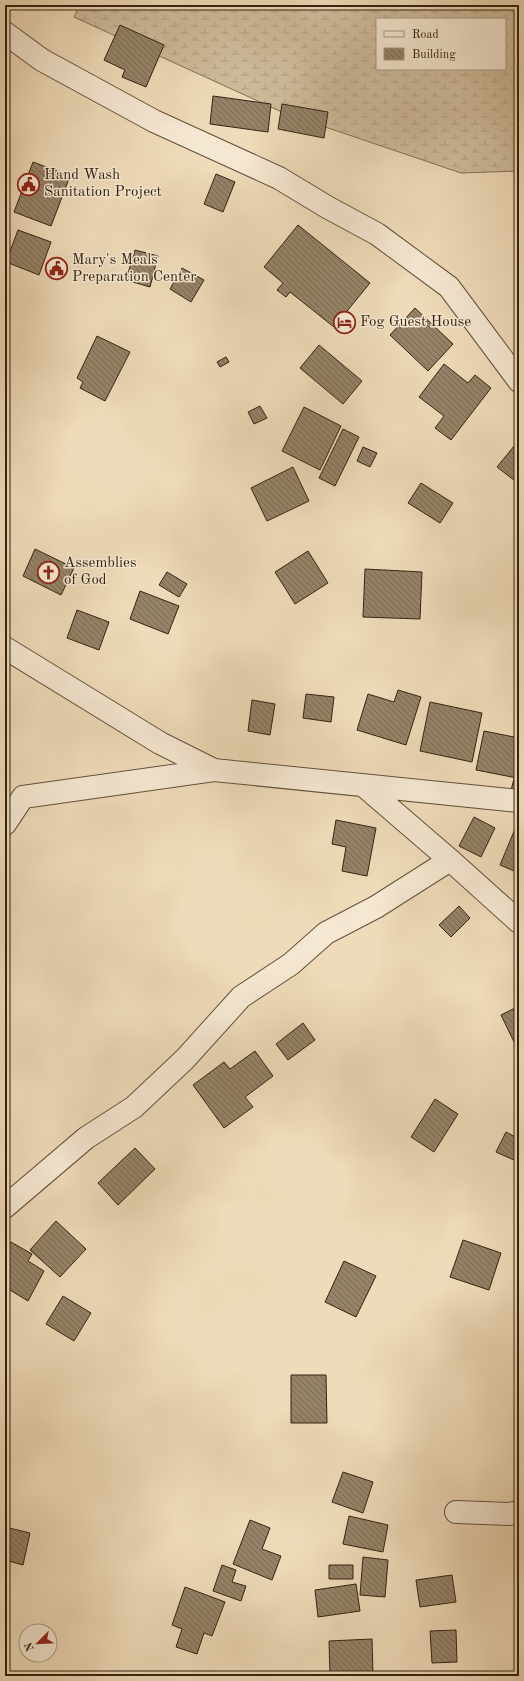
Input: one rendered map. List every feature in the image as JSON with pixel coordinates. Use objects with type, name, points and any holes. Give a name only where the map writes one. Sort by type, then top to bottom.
[{"type":"street","points":[[5,33],[42,60],[154,121],[279,178],[327,207],[377,234],[449,287],[519,381]]},
{"type":"street","points":[[5,648],[160,744],[214,770]]},
{"type":"street","points":[[5,824],[23,797],[214,770],[519,801]]},
{"type":"street","points":[[364,786],[519,922]]},
{"type":"street","points":[[5,1207],[86,1138],[134,1107],[185,1059],[241,997],[291,964],[326,933],[376,907],[450,860]]},
{"type":"street","points":[[456,1512],[509,1514],[519,1512]]},
{"type":"green space","points":[[80,5],[519,5],[519,171],[461,173],[284,113],[74,17]]},
{"type":"building","points":[[120,25],[164,45],[146,87],[122,77],[125,70],[104,60]]},
{"type":"building","points":[[213,96],[271,104],[268,132],[210,124]]},
{"type":"building","points":[[282,104],[328,112],[324,138],[278,129]]},
{"type":"building","points":[[33,162],[70,176],[51,226],[14,212]]},
{"type":"building","points":[[216,174],[235,182],[223,212],[204,204]]},
{"type":"building","points":[[298,225],[370,283],[334,327],[290,292],[286,297],[277,290],[283,283],[264,267]]},
{"type":"building","points":[[18,230],[51,242],[39,275],[6,262]]},
{"type":"building","points":[[5,231],[10,234],[5,244]]},
{"type":"building","points":[[135,250],[158,256],[150,287],[126,280]]},
{"type":"building","points":[[182,268],[204,280],[191,302],[170,289]]},
{"type":"building","points":[[415,308],[453,344],[428,371],[390,335]]},
{"type":"building","points":[[97,336],[130,352],[105,401],[80,388],[83,382],[77,378]]},
{"type":"building","points":[[319,345],[362,381],[343,404],[300,368]]},
{"type":"building","points":[[226,357],[229,362],[220,367],[217,362]]},
{"type":"building","points":[[444,364],[468,383],[475,375],[491,388],[451,440],[435,428],[444,416],[419,397]]},
{"type":"building","points":[[260,406],[267,418],[254,424],[248,412]]},
{"type":"building","points":[[304,407],[341,426],[320,470],[282,451]]},
{"type":"building","points":[[343,429],[359,437],[335,486],[319,478]]},
{"type":"building","points":[[519,440],[519,484],[497,467]]},
{"type":"building","points":[[363,447],[377,453],[370,467],[357,461]]},
{"type":"building","points":[[293,467],[309,501],[267,521],[251,488]]},
{"type":"building","points":[[421,483],[453,503],[440,523],[408,503]]},
{"type":"building","name":"Assemblies of God","points":[[35,549],[74,568],[61,595],[23,576]]},
{"type":"building","points":[[308,551],[328,583],[295,604],[275,572]]},
{"type":"building","points":[[365,569],[422,572],[420,619],[363,617]]},
{"type":"building","points":[[167,572],[187,584],[179,597],[159,585]]},
{"type":"building","points":[[140,591],[179,606],[168,634],[130,619]]},
{"type":"building","points":[[77,610],[109,622],[99,650],[67,638]]},
{"type":"building","points":[[398,690],[421,697],[406,745],[357,730],[368,694],[394,702]]},
{"type":"building","points":[[306,694],[334,697],[331,722],[303,718]]},
{"type":"building","points":[[252,700],[275,704],[270,735],[248,731]]},
{"type":"building","points":[[430,702],[482,713],[472,762],[420,751]]},
{"type":"building","points":[[484,731],[519,738],[519,768],[517,778],[476,770]]},
{"type":"building","points":[[514,779],[519,780],[519,792],[511,790]]},
{"type":"building","points":[[474,817],[495,828],[481,857],[459,846]]},
{"type":"building","points":[[336,820],[376,828],[367,876],[342,871],[346,847],[332,844]]},
{"type":"building","points":[[515,829],[519,831],[519,873],[500,865]]},
{"type":"building","points":[[459,906],[470,918],[451,937],[439,925]]},
{"type":"building","points":[[519,1006],[519,1048],[517,1048],[501,1015]]},
{"type":"building","points":[[303,1023],[315,1040],[288,1060],[276,1044]]},
{"type":"building","points":[[255,1051],[273,1076],[245,1097],[253,1107],[224,1128],[193,1085],[224,1062],[230,1069]]},
{"type":"building","points":[[435,1099],[458,1114],[434,1152],[411,1137]]},
{"type":"building","points":[[506,1132],[519,1139],[519,1154],[516,1161],[496,1152]]},
{"type":"building","points":[[135,1148],[155,1169],[118,1205],[98,1183]]},
{"type":"building","points":[[56,1221],[86,1249],[60,1277],[30,1250]]},
{"type":"building","points":[[463,1240],[501,1253],[489,1290],[450,1277]]},
{"type":"building","points":[[11,1242],[32,1254],[28,1261],[44,1271],[28,1301],[5,1287],[5,1252]]},
{"type":"building","points":[[344,1261],[376,1276],[356,1317],[325,1302]]},
{"type":"building","points":[[63,1296],[91,1313],[74,1341],[46,1324]]},
{"type":"building","points":[[291,1375],[326,1375],[327,1423],[291,1423]]},
{"type":"building","points":[[343,1472],[373,1482],[363,1513],[332,1502]]},
{"type":"building","points":[[349,1516],[388,1525],[383,1552],[343,1544]]},
{"type":"building","points":[[250,1520],[270,1528],[262,1549],[281,1556],[272,1580],[233,1564]]},
{"type":"building","points":[[5,1527],[30,1533],[23,1565],[5,1560]]},
{"type":"building","points":[[363,1557],[388,1560],[385,1597],[360,1595]]},
{"type":"building","points":[[222,1565],[236,1570],[232,1582],[246,1586],[241,1601],[213,1591]]},
{"type":"building","points":[[329,1565],[353,1565],[353,1579],[329,1579]]},
{"type":"building","points":[[452,1575],[456,1602],[420,1607],[416,1580]]},
{"type":"building","points":[[356,1584],[360,1611],[318,1617],[315,1590]]},
{"type":"building","points":[[185,1587],[225,1602],[212,1636],[204,1633],[197,1654],[176,1647],[182,1629],[172,1625]]},
{"type":"building","points":[[456,1630],[457,1662],[432,1663],[430,1631]]},
{"type":"building","points":[[372,1639],[373,1676],[330,1676],[329,1641]]},
{"type":"place","name":"Hand Wash Sanitation Project","points":[[28,184]]},
{"type":"place","name":"Mary's Meals Preparation Center","points":[[56,269]]},
{"type":"place","name":"Fog Guest House","points":[[345,322]]},
{"type":"place","name":"Assemblies of God","points":[[48,572]]}]
